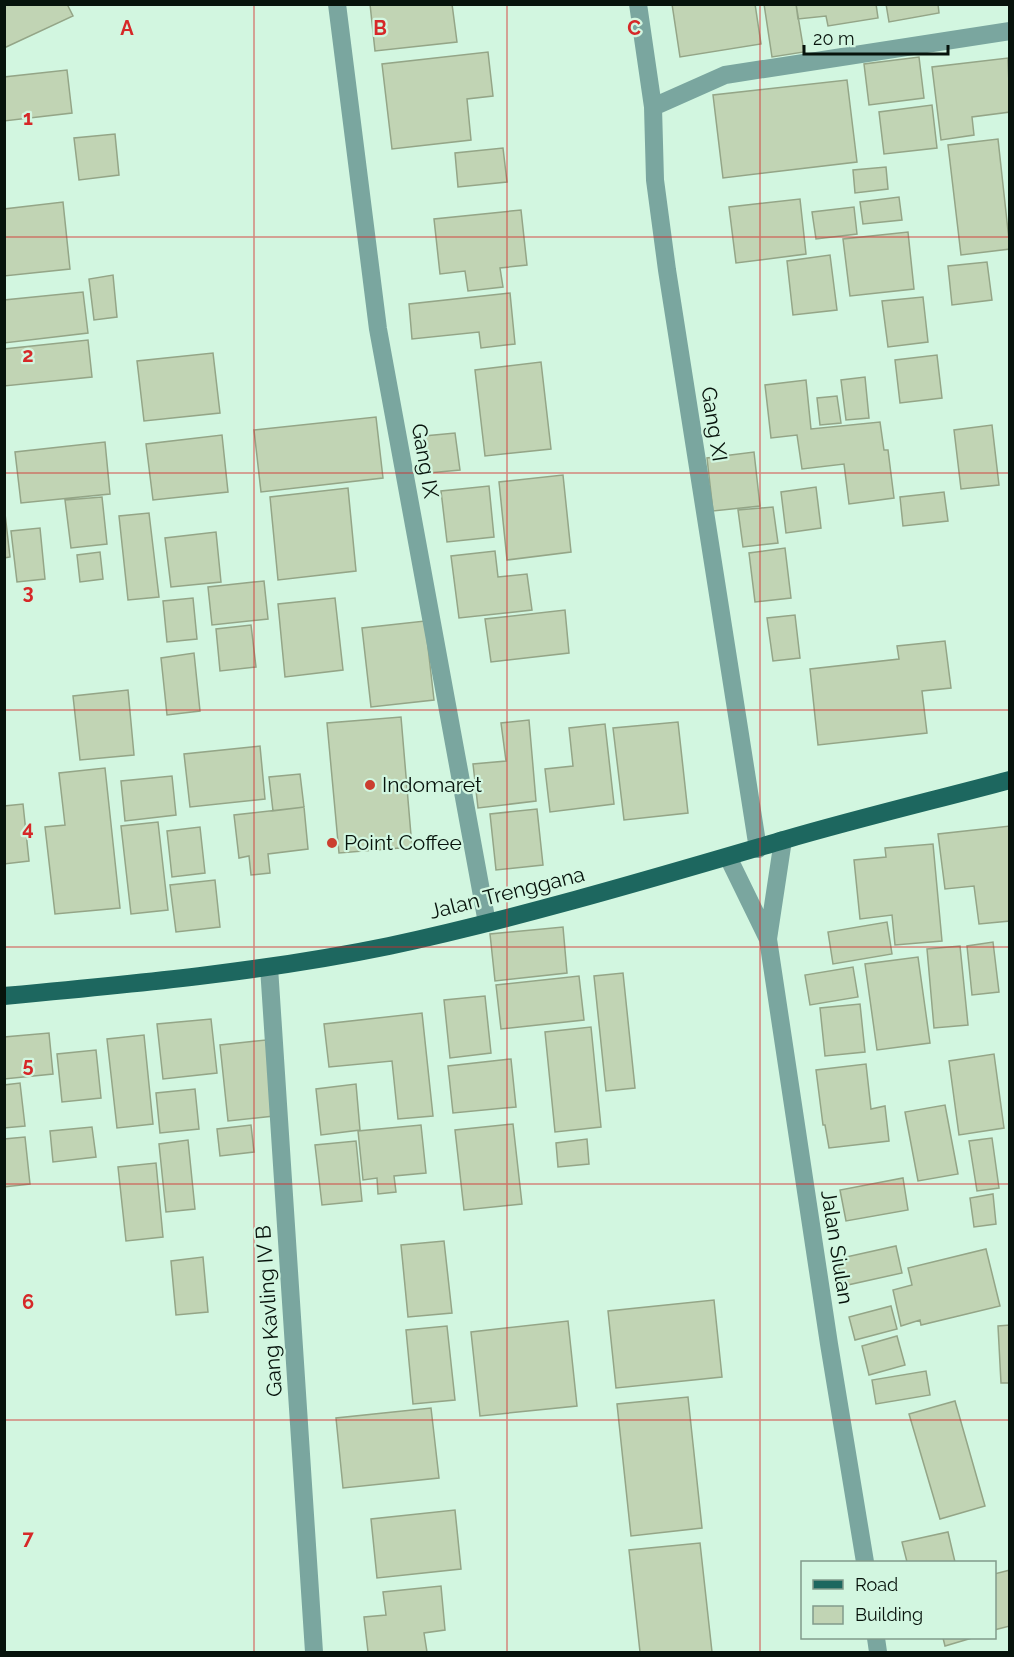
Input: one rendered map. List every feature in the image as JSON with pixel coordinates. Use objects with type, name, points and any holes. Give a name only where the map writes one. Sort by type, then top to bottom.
[{"type":"main road","name":"Jalan Trenggana","points":[[4,996],[269,967],[388,946],[487,923],[758,849],[783,840],[1010,780]]},
{"type":"street","name":"Gang IX","points":[[337,4],[378,329],[487,923]]},
{"type":"street","name":"Gang XI","points":[[638,4],[653,106],[655,180],[667,270],[758,849]]},
{"type":"street","points":[[653,106],[725,75],[1010,31]]},
{"type":"street","name":"Jalan Siulan","points":[[783,840],[768,939],[829,1344],[865,1561]]},
{"type":"street","name":"Jalan Siulan","points":[[728,857],[768,939]]},
{"type":"street","name":"Gang Kavling IV B","points":[[269,967],[314,1653]]},
{"type":"building","points":[[4,4],[67,4],[73,16],[4,48]]},
{"type":"building","points":[[370,4],[452,4],[457,42],[375,51]]},
{"type":"building","points":[[672,4],[755,4],[761,44],[680,57]]},
{"type":"building","points":[[764,4],[796,4],[804,52],[772,57]]},
{"type":"building","points":[[796,4],[876,4],[878,18],[828,26],[826,16],[798,19]]},
{"type":"building","points":[[886,4],[938,4],[939,13],[889,22]]},
{"type":"building","points":[[488,52],[493,96],[467,99],[471,140],[392,149],[382,64]]},
{"type":"building","points":[[919,57],[924,98],[869,105],[864,64]]},
{"type":"building","points":[[1008,58],[1010,112],[972,117],[974,135],[941,140],[932,67]]},
{"type":"building","points":[[67,70],[72,113],[4,121],[4,77]]},
{"type":"building","points":[[847,80],[857,162],[723,178],[713,95]]},
{"type":"building","points":[[932,105],[937,148],[884,154],[879,112]]},
{"type":"building","points":[[115,134],[119,175],[79,180],[74,138]]},
{"type":"building","points":[[998,139],[1010,249],[961,255],[948,145]]},
{"type":"building","points":[[503,148],[507,182],[458,187],[455,153]]},
{"type":"building","points":[[886,167],[888,189],[855,193],[853,170]]},
{"type":"building","points":[[899,197],[902,220],[863,224],[860,202]]},
{"type":"building","points":[[800,199],[806,254],[736,263],[729,207]]},
{"type":"building","points":[[63,202],[70,269],[4,276],[4,209]]},
{"type":"building","points":[[854,207],[857,234],[816,239],[812,212]]},
{"type":"building","points":[[521,210],[527,265],[500,268],[503,287],[468,291],[465,271],[440,274],[434,219]]},
{"type":"building","points":[[908,232],[914,289],[850,296],[843,239]]},
{"type":"building","points":[[830,255],[837,310],[793,315],[787,261]]},
{"type":"building","points":[[987,262],[992,300],[952,305],[948,266]]},
{"type":"building","points":[[113,275],[117,317],[94,320],[89,279]]},
{"type":"building","points":[[83,292],[88,333],[4,343],[4,300]]},
{"type":"building","points":[[510,293],[515,344],[481,348],[479,332],[412,339],[409,304]]},
{"type":"building","points":[[923,297],[928,342],[888,347],[882,301]]},
{"type":"building","points":[[88,340],[92,377],[4,386],[4,349]]},
{"type":"building","points":[[213,353],[220,413],[144,421],[137,361]]},
{"type":"building","points":[[937,355],[942,398],[900,403],[895,360]]},
{"type":"building","points":[[541,362],[551,449],[485,456],[475,370]]},
{"type":"building","points":[[865,377],[869,418],[846,420],[841,380]]},
{"type":"building","points":[[806,380],[811,429],[880,422],[884,450],[888,450],[894,498],[849,504],[844,464],[802,469],[797,435],[771,438],[765,385]]},
{"type":"building","points":[[837,396],[841,423],[820,425],[817,398]]},
{"type":"building","points":[[376,417],[383,478],[261,492],[254,430]]},
{"type":"building","points":[[992,425],[999,485],[961,489],[954,430]]},
{"type":"building","points":[[455,433],[460,470],[428,473],[424,436]]},
{"type":"building","points":[[222,435],[228,492],[153,500],[146,444]]},
{"type":"building","points":[[105,442],[110,494],[21,503],[15,452]]},
{"type":"building","points":[[754,452],[760,506],[713,511],[707,458]]},
{"type":"building","points":[[563,475],[571,552],[507,560],[499,482]]},
{"type":"building","points":[[489,486],[494,537],[447,542],[441,491]]},
{"type":"building","points":[[816,487],[821,528],[786,533],[781,492]]},
{"type":"building","points":[[348,488],[356,571],[278,580],[270,497]]},
{"type":"building","points":[[944,492],[948,521],[903,526],[900,497]]},
{"type":"building","points":[[102,497],[107,544],[71,548],[65,500]]},
{"type":"building","points":[[4,505],[10,557],[4,558]]},
{"type":"building","points":[[773,507],[778,543],[743,547],[738,510]]},
{"type":"building","points":[[149,513],[159,597],[128,600],[119,516]]},
{"type":"building","points":[[40,528],[45,579],[17,582],[11,531]]},
{"type":"building","points":[[216,532],[221,582],[171,587],[165,538]]},
{"type":"building","points":[[785,548],[791,598],[755,602],[749,553]]},
{"type":"building","points":[[495,551],[498,577],[527,574],[532,610],[459,618],[451,556]]},
{"type":"building","points":[[100,552],[103,579],[80,582],[77,555]]},
{"type":"building","points":[[264,581],[268,619],[212,625],[208,587]]},
{"type":"building","points":[[193,598],[197,639],[167,642],[163,601]]},
{"type":"building","points":[[335,598],[343,670],[285,677],[278,604]]},
{"type":"building","points":[[565,610],[569,653],[491,662],[485,619]]},
{"type":"building","points":[[795,615],[800,658],[773,661],[767,618]]},
{"type":"building","points":[[425,621],[434,700],[371,707],[362,628]]},
{"type":"building","points":[[251,625],[256,667],[220,671],[216,629]]},
{"type":"building","points":[[945,641],[951,688],[922,691],[927,733],[818,745],[810,669],[899,659],[897,646]]},
{"type":"building","points":[[194,653],[200,711],[167,715],[161,658]]},
{"type":"building","points":[[128,690],[134,755],[80,760],[73,696]]},
{"type":"building","name":"Indomaret","points":[[401,717],[412,847],[339,853],[327,723]]},
{"type":"building","points":[[529,720],[536,801],[478,808],[473,764],[506,761],[501,723]]},
{"type":"building","points":[[678,722],[688,813],[624,820],[613,728]]},
{"type":"building","points":[[605,724],[614,804],[550,812],[545,769],[573,766],[569,728]]},
{"type":"building","points":[[260,746],[265,799],[190,807],[184,754]]},
{"type":"building","points":[[105,768],[120,908],[55,914],[45,827],[65,825],[59,773]]},
{"type":"building","points":[[300,774],[304,807],[273,811],[269,777]]},
{"type":"building","points":[[172,776],[176,815],[125,821],[121,781]]},
{"type":"building","points":[[23,804],[29,861],[4,864],[4,806]]},
{"type":"building","points":[[304,807],[308,849],[268,854],[270,873],[251,875],[249,856],[239,858],[234,815]]},
{"type":"building","points":[[537,809],[543,865],[496,870],[490,814]]},
{"type":"building","points":[[158,822],[168,910],[131,914],[121,826]]},
{"type":"building","points":[[1010,826],[1010,921],[979,924],[974,886],[945,889],[938,834]]},
{"type":"building","points":[[200,827],[205,873],[172,877],[167,831]]},
{"type":"building","points":[[933,844],[942,941],[895,945],[892,915],[860,919],[854,860],[886,857],[885,848]]},
{"type":"building","points":[[215,880],[220,927],[176,932],[170,885]]},
{"type":"building","points":[[887,922],[892,954],[833,964],[828,932]]},
{"type":"building","points":[[563,927],[567,973],[495,981],[490,934]]},
{"type":"building","points":[[993,942],[999,992],[972,995],[967,946]]},
{"type":"building","points":[[960,946],[968,1025],[934,1028],[927,949]]},
{"type":"building","points":[[918,957],[930,1043],[877,1050],[865,964]]},
{"type":"building","points":[[853,967],[858,997],[810,1005],[805,975]]},
{"type":"building","points":[[623,973],[635,1088],[606,1091],[594,976]]},
{"type":"building","points":[[579,976],[584,1020],[501,1029],[496,985]]},
{"type":"building","points":[[485,996],[491,1053],[450,1058],[444,1000]]},
{"type":"building","points":[[860,1004],[865,1052],[825,1056],[820,1008]]},
{"type":"building","points":[[422,1013],[433,1116],[398,1119],[392,1061],[329,1067],[324,1024]]},
{"type":"building","points":[[211,1019],[217,1073],[163,1079],[157,1024]]},
{"type":"building","points":[[591,1027],[601,1127],[555,1132],[545,1032]]},
{"type":"building","points":[[49,1033],[53,1074],[4,1079],[4,1037]]},
{"type":"building","points":[[144,1035],[153,1124],[117,1128],[107,1039]]},
{"type":"building","points":[[266,1040],[274,1116],[228,1121],[220,1045]]},
{"type":"building","points":[[96,1050],[101,1098],[62,1102],[57,1054]]},
{"type":"building","points":[[994,1054],[1004,1128],[959,1135],[949,1061]]},
{"type":"building","points":[[511,1059],[516,1107],[453,1113],[448,1066]]},
{"type":"building","points":[[866,1064],[871,1109],[885,1106],[889,1141],[829,1148],[825,1125],[823,1125],[816,1070]]},
{"type":"building","points":[[20,1083],[25,1126],[4,1128],[4,1085]]},
{"type":"building","points":[[356,1084],[360,1130],[321,1135],[316,1089]]},
{"type":"building","points":[[195,1089],[199,1129],[160,1133],[156,1093]]},
{"type":"building","points":[[945,1105],[958,1174],[918,1181],[905,1112]]},
{"type":"building","points":[[513,1124],[522,1204],[464,1210],[455,1130]]},
{"type":"building","points":[[251,1125],[254,1152],[220,1156],[217,1129]]},
{"type":"building","points":[[421,1125],[426,1173],[394,1176],[396,1192],[378,1194],[377,1178],[363,1180],[358,1131]]},
{"type":"building","points":[[92,1127],[96,1157],[53,1162],[50,1131]]},
{"type":"building","points":[[25,1137],[30,1184],[4,1187],[4,1139]]},
{"type":"building","points":[[992,1138],[999,1188],[977,1191],[969,1141]]},
{"type":"building","points":[[587,1139],[589,1164],[558,1167],[556,1143]]},
{"type":"building","points":[[188,1140],[195,1209],[166,1212],[159,1144]]},
{"type":"building","points":[[356,1141],[362,1201],[322,1205],[315,1145]]},
{"type":"building","points":[[156,1163],[163,1237],[126,1241],[118,1167]]},
{"type":"building","points":[[903,1178],[908,1210],[846,1221],[840,1190]]},
{"type":"building","points":[[993,1194],[996,1224],[974,1227],[970,1198]]},
{"type":"building","points":[[444,1241],[452,1313],[408,1317],[401,1245]]},
{"type":"building","points":[[896,1246],[902,1273],[843,1286],[837,1259]]},
{"type":"building","points":[[986,1249],[1000,1306],[921,1325],[920,1320],[901,1326],[893,1290],[912,1285],[908,1268]]},
{"type":"building","points":[[203,1257],[208,1312],[176,1315],[171,1261]]},
{"type":"building","points":[[714,1300],[722,1377],[616,1388],[608,1311]]},
{"type":"building","points":[[891,1306],[897,1329],[855,1340],[849,1317]]},
{"type":"building","points":[[568,1321],[577,1406],[480,1416],[471,1332]]},
{"type":"building","points":[[1010,1325],[1010,1383],[1001,1383],[998,1326]]},
{"type":"building","points":[[447,1326],[455,1400],[413,1404],[406,1330]]},
{"type":"building","points":[[897,1336],[905,1365],[869,1375],[862,1346]]},
{"type":"building","points":[[926,1371],[930,1395],[876,1404],[872,1380]]},
{"type":"building","points":[[688,1397],[702,1528],[631,1536],[617,1404]]},
{"type":"building","points":[[955,1401],[985,1506],[940,1519],[909,1414]]},
{"type":"building","points":[[431,1408],[439,1478],[343,1488],[336,1418]]},
{"type":"building","points":[[455,1510],[461,1569],[377,1578],[371,1519]]},
{"type":"building","points":[[948,1532],[955,1561],[907,1561],[902,1542]]},
{"type":"building","points":[[700,1543],[712,1652],[640,1652],[629,1550]]},
{"type":"building","points":[[1010,1570],[1010,1626],[996,1630],[996,1574]]},
{"type":"building","points":[[441,1586],[445,1630],[424,1633],[427,1652],[368,1652],[364,1617],[386,1615],[383,1592]]},
{"type":"building","points":[[943,1639],[969,1639],[945,1646]]},
{"type":"place","name":"Indomaret","points":[[370,785]]},
{"type":"place","name":"Point Coffee","points":[[332,843]]}]
